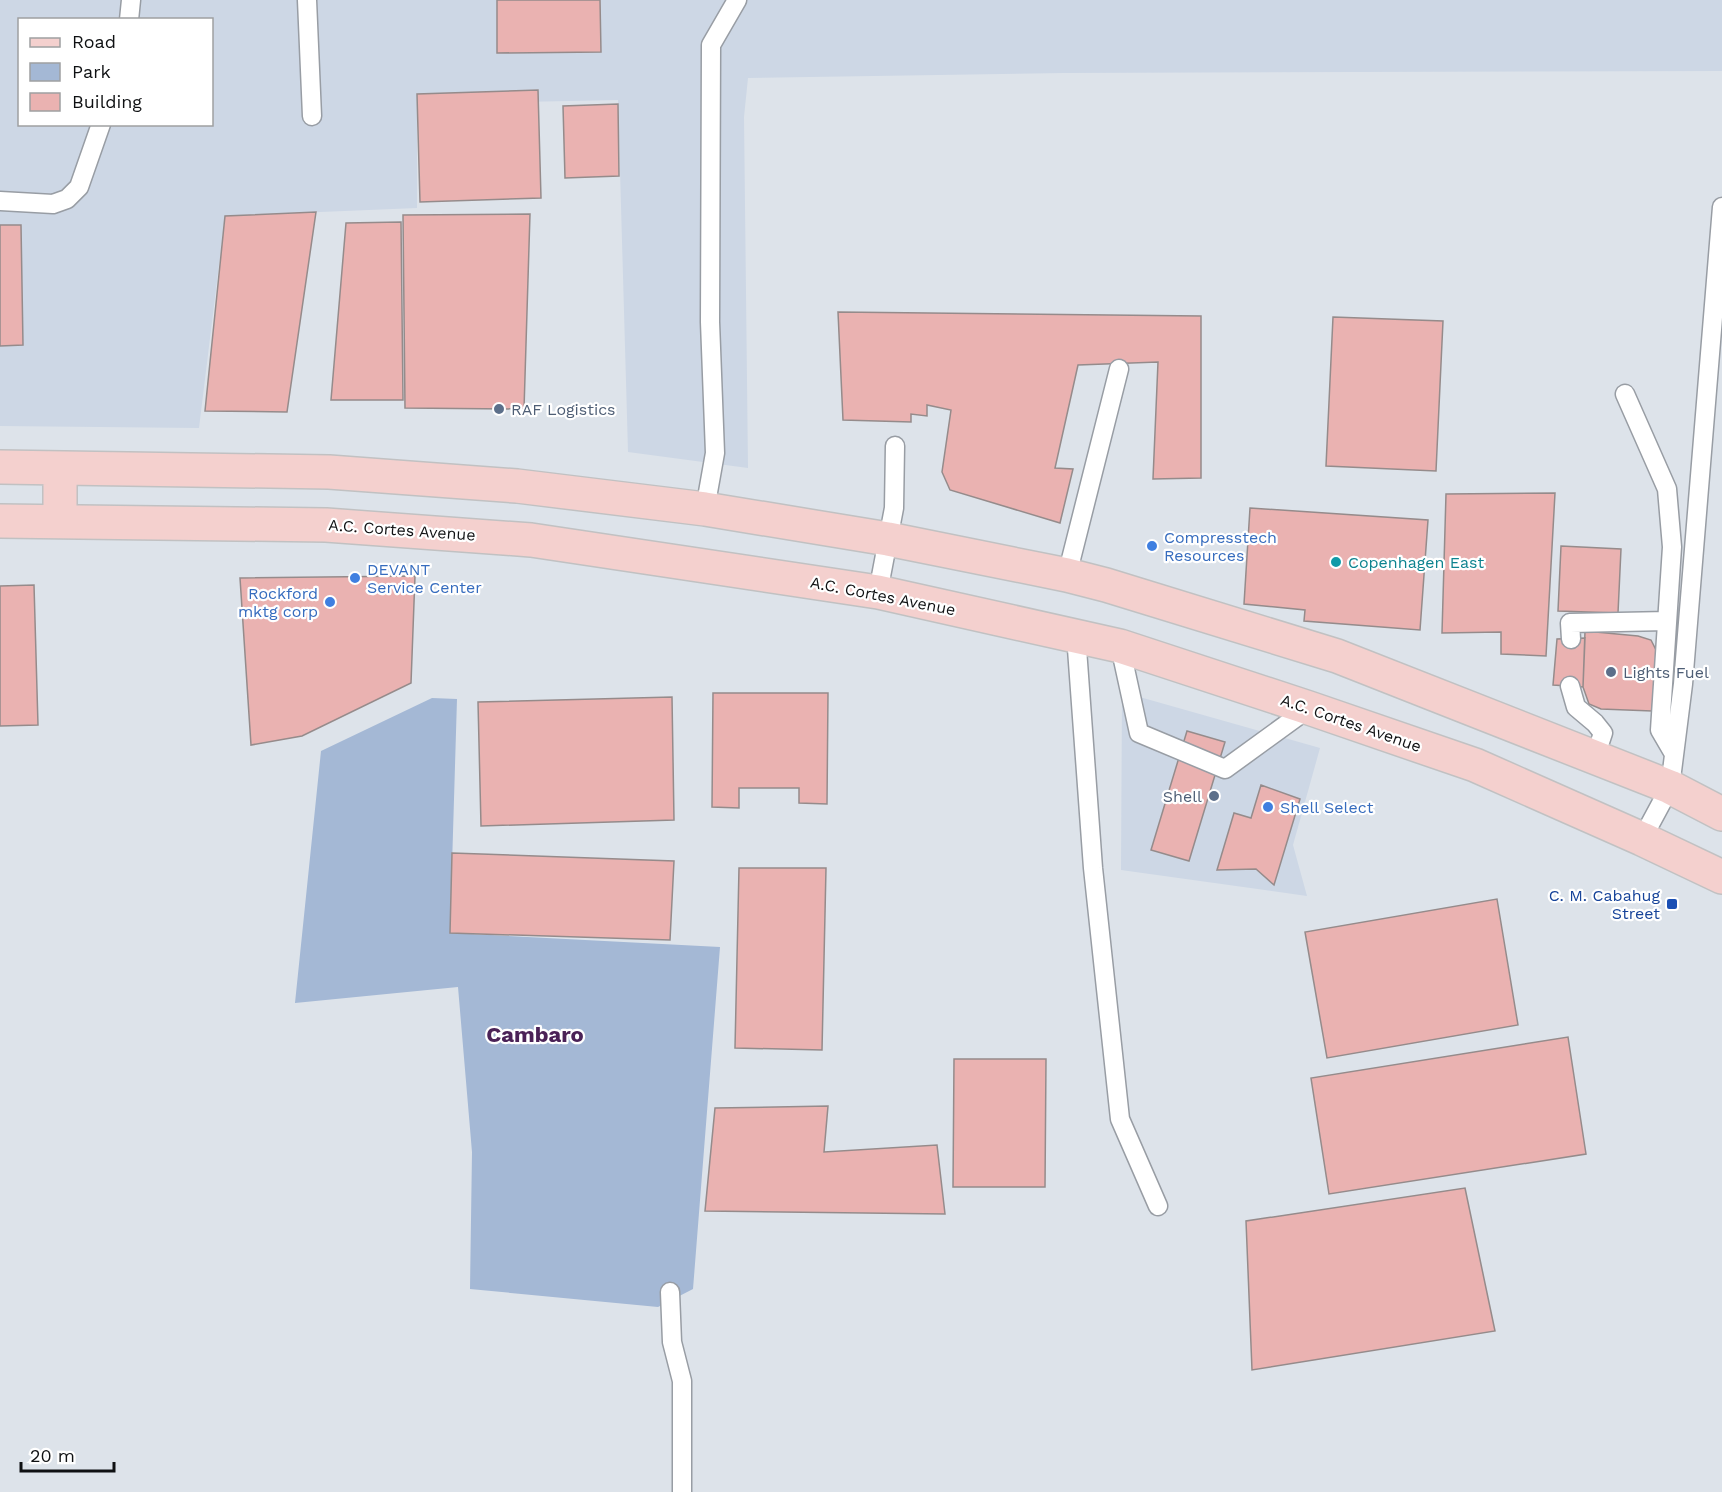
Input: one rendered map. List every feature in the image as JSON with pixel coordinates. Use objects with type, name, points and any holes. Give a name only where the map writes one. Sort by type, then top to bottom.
[{"type":"main road","points":[[0,467],[329,472],[517,486],[705,509],[888,539],[1067,575],[1118,588],[1337,656],[1670,787],[1722,814]]},
{"type":"main road","points":[[60,468],[60,521]]},
{"type":"main road","name":"A.C. Cortes Avenue","points":[[0,521],[326,525],[531,540],[878,592],[1120,646],[1309,708],[1475,765],[1642,839],[1722,878]]},
{"type":"lane","points":[[129,18],[131,0]]},
{"type":"lane","points":[[307,0],[312,116]]},
{"type":"lane","points":[[705,509],[715,453],[710,322],[711,45],[737,0]]},
{"type":"lane","points":[[0,201],[54,204],[67,199],[79,187],[100,126]]},
{"type":"lane","points":[[1642,839],[1670,787],[1683,684],[1722,207]]},
{"type":"lane","points":[[1067,575],[1119,369]]},
{"type":"lane","points":[[1625,394],[1667,489],[1672,547],[1660,730],[1674,754]]},
{"type":"lane","points":[[878,592],[894,508],[895,446]]},
{"type":"lane","points":[[1571,639],[1570,623],[1667,621]]},
{"type":"lane","points":[[1076,635],[1093,868],[1120,1119],[1158,1206]]},
{"type":"lane","points":[[1120,646],[1139,733],[1226,769],[1309,708]]},
{"type":"lane","points":[[1570,686],[1576,707],[1603,733],[1595,757]]},
{"type":"lane","points":[[670,1292],[672,1342],[682,1381],[682,1492]]},
{"type":"shaded area","points":[[0,0],[1722,0],[1722,71],[1064,73],[748,78],[744,117],[748,468],[628,452],[618,100],[417,104],[417,208],[225,216],[199,428],[0,426]]},
{"type":"shaded area","name":"Shell","points":[[1122,692],[1320,748],[1293,845],[1307,896],[1121,870]]},
{"type":"green space","points":[[432,698],[457,699],[450,933],[720,947],[693,1289],[658,1307],[470,1289],[472,1152],[458,987],[295,1003],[321,751]]},
{"type":"building","points":[[497,0],[600,0],[601,52],[497,53]]},
{"type":"building","points":[[538,90],[541,198],[420,202],[417,94]]},
{"type":"building","points":[[618,104],[619,176],[565,178],[563,106]]},
{"type":"building","points":[[316,212],[287,412],[205,411],[225,216]]},
{"type":"building","points":[[530,214],[524,409],[405,408],[403,215]]},
{"type":"building","points":[[401,222],[403,400],[331,400],[346,223]]},
{"type":"building","points":[[0,225],[21,225],[23,345],[0,346]]},
{"type":"building","points":[[838,312],[1201,316],[1201,478],[1153,479],[1158,362],[1078,365],[1055,468],[1073,469],[1060,523],[950,490],[942,472],[951,410],[927,405],[927,416],[911,414],[911,422],[843,420]]},
{"type":"building","points":[[1333,317],[1443,321],[1436,471],[1326,466]]},
{"type":"building","points":[[1555,493],[1546,656],[1501,654],[1501,632],[1442,633],[1446,494]]},
{"type":"building","name":"Copenhagen East","points":[[1250,508],[1428,520],[1420,630],[1304,621],[1305,610],[1244,604]]},
{"type":"building","points":[[1561,546],[1621,549],[1618,613],[1558,611]]},
{"type":"building","points":[[415,576],[411,683],[302,736],[251,745],[240,578]]},
{"type":"building","points":[[34,585],[38,725],[0,726],[0,586]]},
{"type":"building","points":[[1585,631],[1638,636],[1651,640],[1657,652],[1652,711],[1601,709],[1589,704],[1583,687]]},
{"type":"building","points":[[1585,638],[1583,687],[1553,685],[1557,639]]},
{"type":"building","points":[[713,693],[828,693],[827,804],[799,803],[799,788],[739,788],[739,808],[712,807]]},
{"type":"building","points":[[672,697],[674,820],[481,826],[478,702]]},
{"type":"building","points":[[1187,731],[1225,742],[1189,861],[1151,850]]},
{"type":"building","points":[[1261,785],[1300,799],[1274,885],[1256,869],[1217,870],[1234,813],[1251,818]]},
{"type":"building","points":[[452,853],[674,861],[670,940],[450,933]]},
{"type":"building","points":[[739,868],[826,868],[822,1050],[735,1048]]},
{"type":"building","points":[[1497,899],[1518,1025],[1327,1058],[1305,932]]},
{"type":"building","points":[[1568,1037],[1586,1154],[1329,1194],[1311,1078]]},
{"type":"building","points":[[954,1059],[1046,1059],[1045,1187],[953,1187]]},
{"type":"building","points":[[828,1106],[824,1152],[937,1145],[945,1214],[705,1211],[715,1108]]},
{"type":"building","points":[[1465,1188],[1495,1331],[1252,1370],[1246,1221]]},
{"type":"place","name":"RAF Logistics","points":[[499,409]]},
{"type":"place","name":"Compresstech Resources","points":[[1152,546]]},
{"type":"place","name":"Copenhagen East","points":[[1336,562]]},
{"type":"place","name":"DEVANT Service Center","points":[[355,578]]},
{"type":"place","name":"Rockford mktg corp","points":[[330,602]]},
{"type":"place","name":"Lights Fuel","points":[[1611,672]]},
{"type":"place","name":"Shell","points":[[1214,796]]},
{"type":"place","name":"Shell Select","points":[[1268,807]]},
{"type":"place","name":"C. M. Cabahug Street","points":[[1672,904]]},
{"type":"district","name":"Cambaro","points":[[535,1034]]}]
